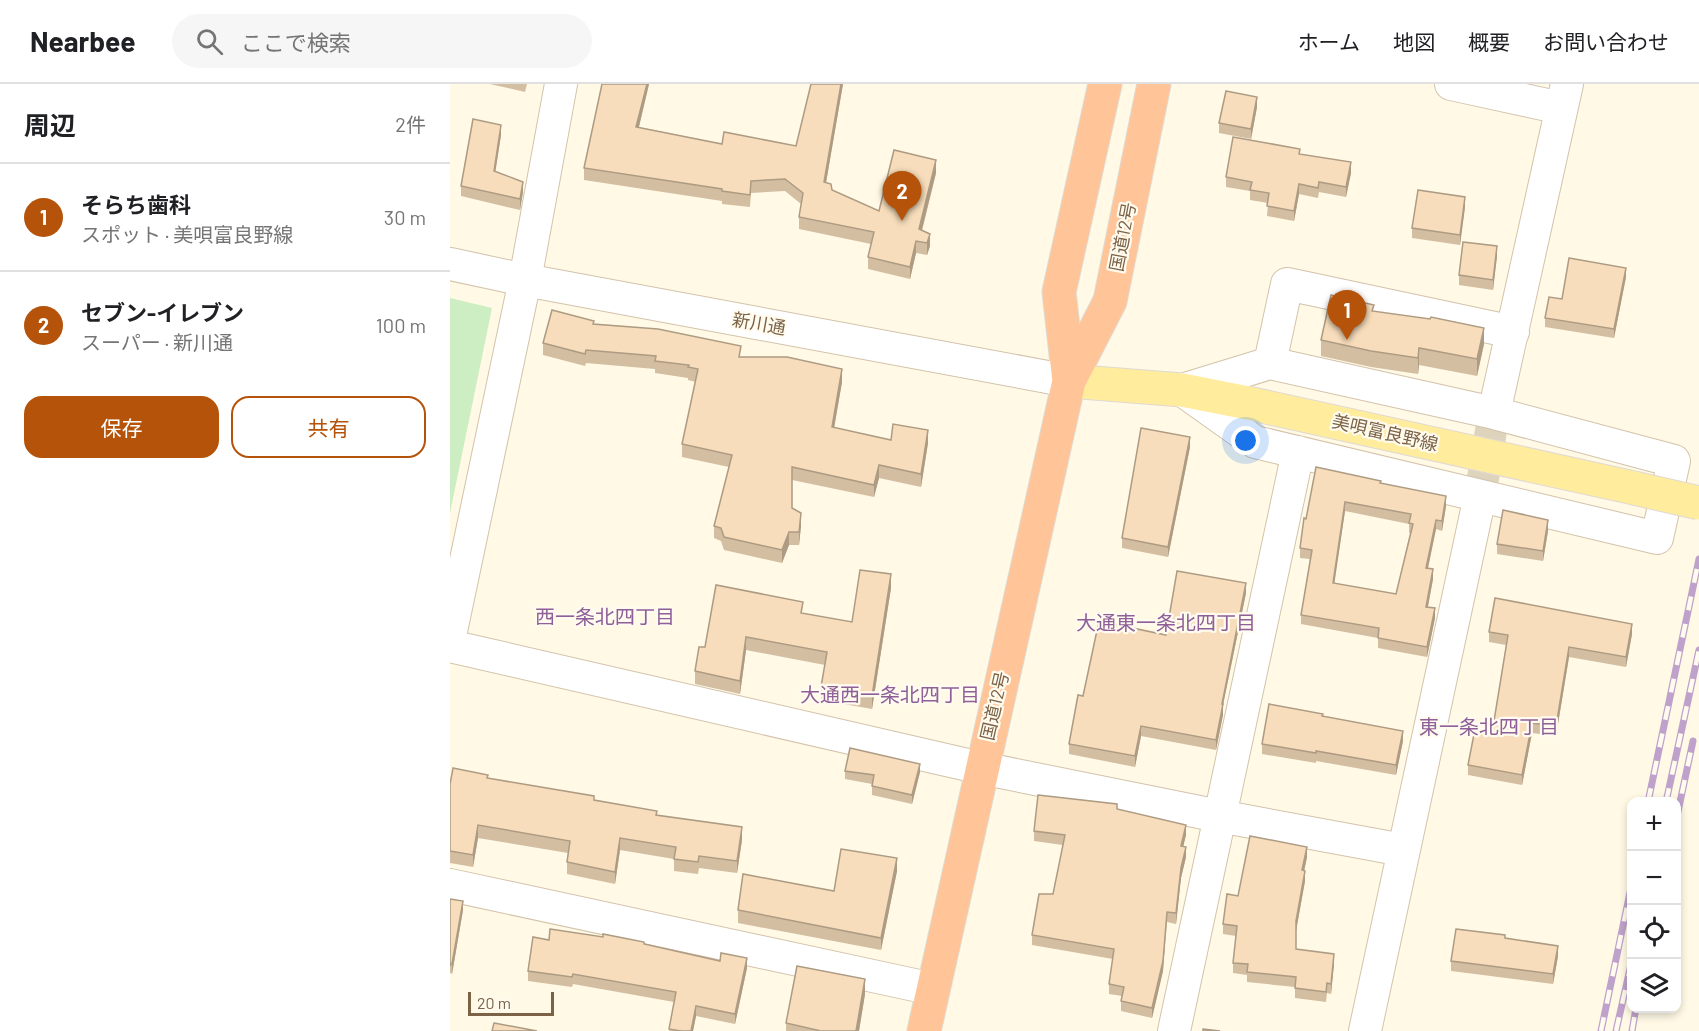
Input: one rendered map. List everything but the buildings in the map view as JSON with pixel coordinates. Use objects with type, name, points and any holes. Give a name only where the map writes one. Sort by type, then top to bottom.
[{"type":"highway","name":"国道12号","points":[[1069,381],[1059,292],[1105,84]]},
{"type":"highway","name":"国道12号","points":[[924,1031],[1069,381],[1110,301],[1154,84]]},
{"type":"main road","name":"美唄富良野線","points":[[1069,381],[1182,390],[1248,402],[1699,502]]},
{"type":"street","points":[[450,636],[525,280],[561,84]]},
{"type":"street","points":[[1451,84],[1564,96],[1494,412]]},
{"type":"street","name":"新川通","points":[[450,264],[1069,381]]},
{"type":"street","points":[[1270,363],[1287,284],[1513,332]]},
{"type":"street","points":[[1270,363],[1494,412],[1674,461],[1657,538],[1255,442],[1182,390],[1270,363]]},
{"type":"street","points":[[1173,1031],[1298,452]]},
{"type":"street","points":[[1365,1031],[1480,496]]},
{"type":"street","points":[[450,646],[981,768],[1403,850]]},
{"type":"street","points":[[450,885],[933,989]]},
{"type":"green space","points":[[450,298],[492,308],[450,513]]},
{"type":"tunnel","points":[[1480,496],[1494,413]]},
{"type":"railway","points":[[1649,797],[1699,559]]},
{"type":"railway","points":[[1667,797],[1699,650]]},
{"type":"railway","points":[[1681,797],[1693,741]]},
{"type":"railway","points":[[1601,1031],[1627,905]]},
{"type":"railway","points":[[1616,1031],[1627,982]]},
{"type":"railway","points":[[1632,1031],[1635,1013]]},
{"type":"place","name":"セブン-イレブン","points":[[902,221]]},
{"type":"place","name":"そらち歯科","points":[[1347,340]]},
{"type":"district","name":"西一条北四丁目","points":[[605,617]]},
{"type":"district","name":"大通東一条北四丁目","points":[[1166,623]]},
{"type":"district","name":"大通西一条北四丁目","points":[[890,695]]},
{"type":"district","name":"東一条北四丁目","points":[[1489,727]]}]
